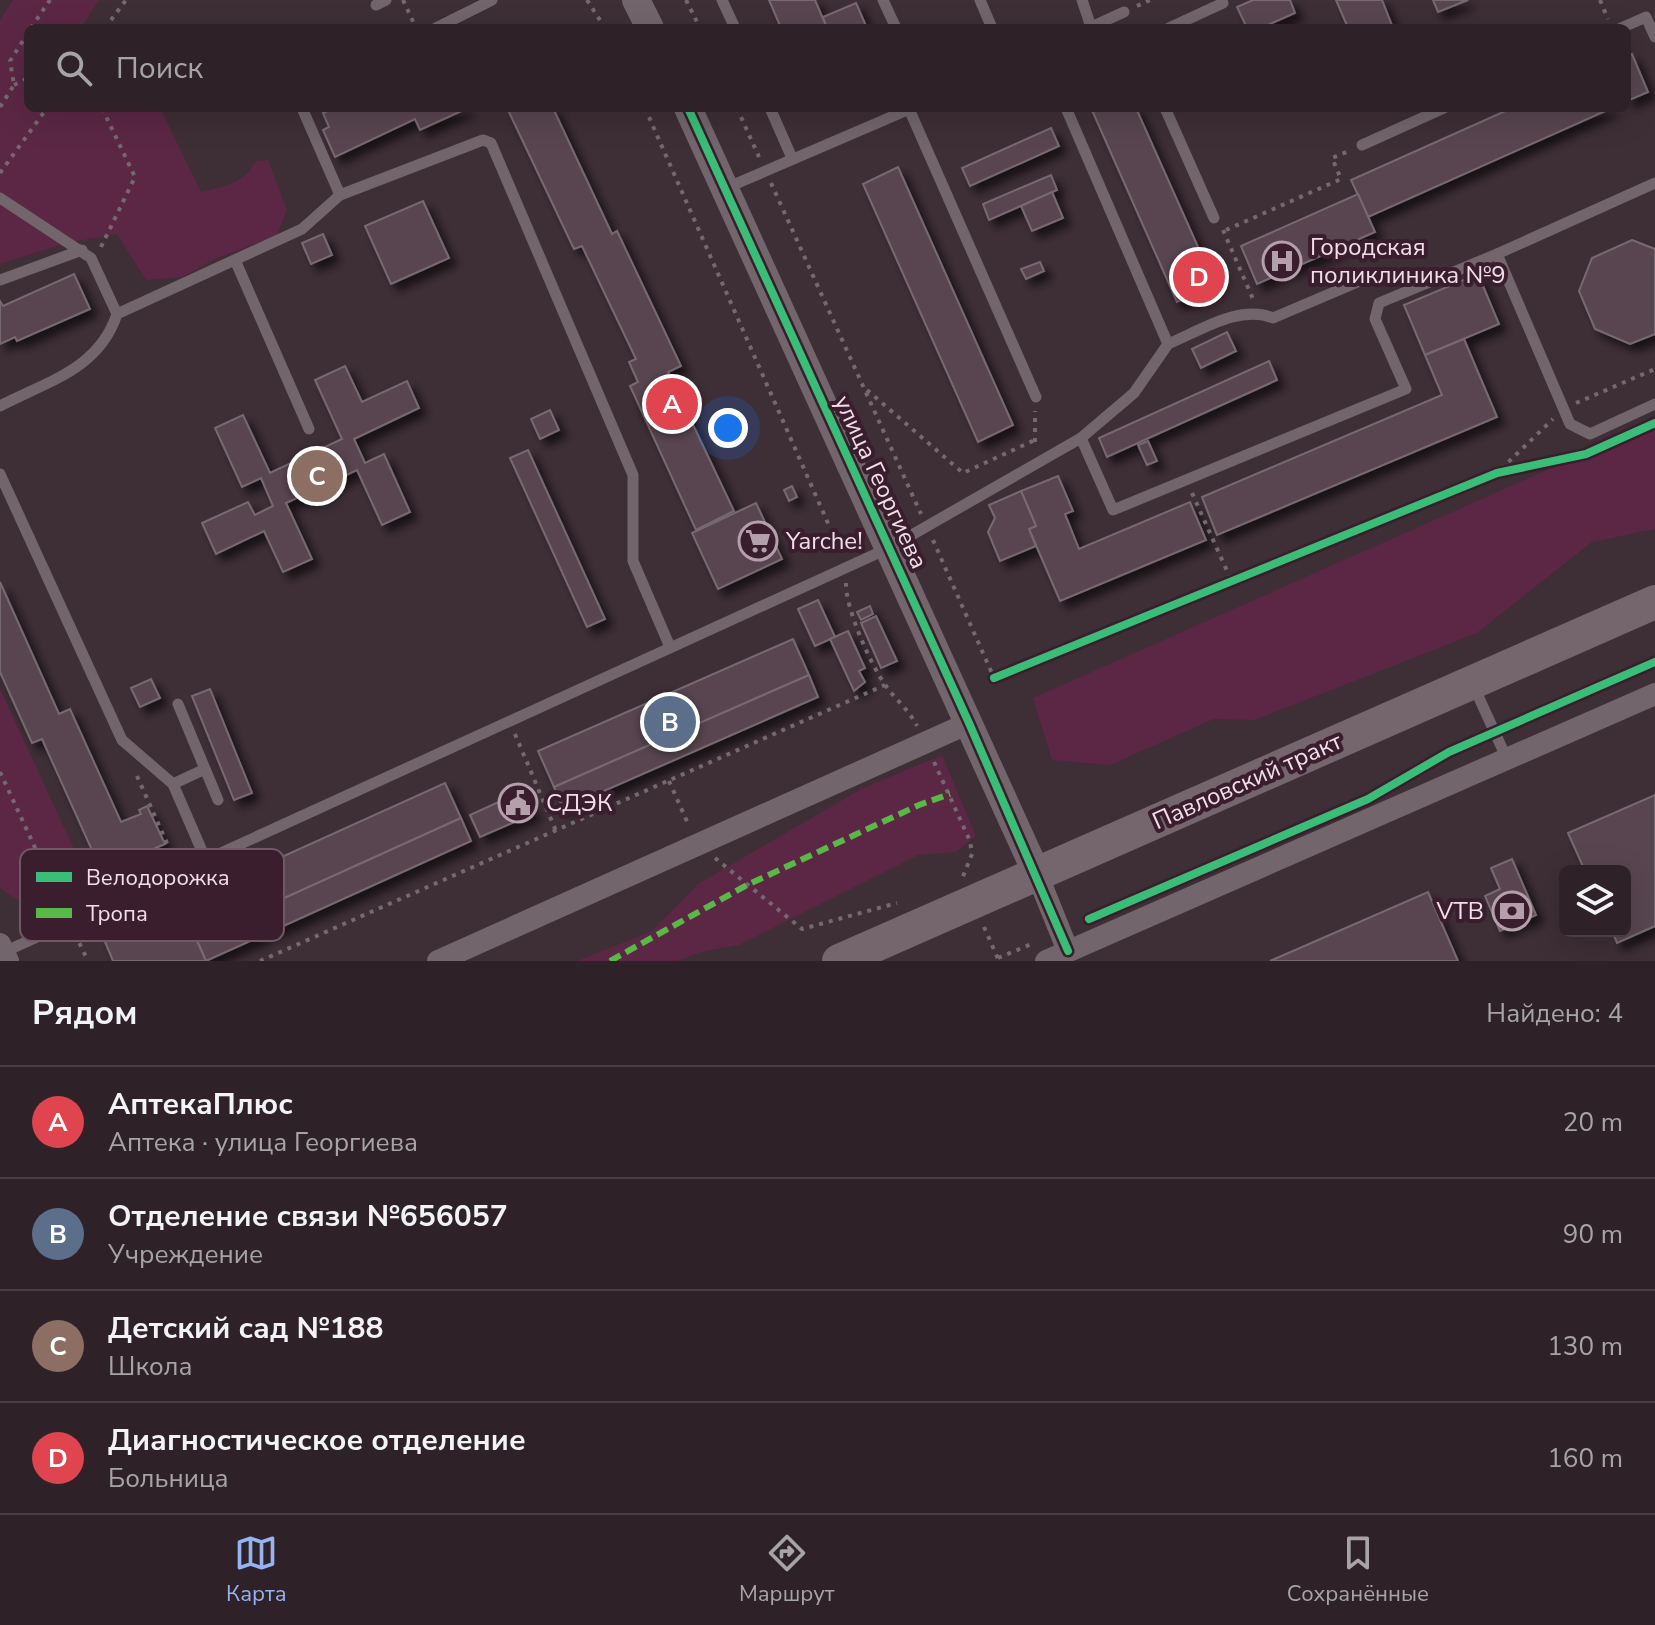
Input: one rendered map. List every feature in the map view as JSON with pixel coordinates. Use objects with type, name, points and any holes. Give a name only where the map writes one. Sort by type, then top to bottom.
[{"type":"main road","name":"Павловский тракт","points":[[839,961],[960,886],[1037,874],[1655,602]]},
{"type":"street","points":[[636,0],[648,24]]},
{"type":"street","name":"улица Георгиева","points":[[690,112],[1037,874]]},
{"type":"street","points":[[1046,961],[1071,956],[1655,694]]},
{"type":"street","points":[[438,961],[969,723]]},
{"type":"street","points":[[1037,874],[1071,956]]},
{"type":"lane","points":[[444,24],[492,0]]},
{"type":"lane","points":[[722,0],[733,24]]},
{"type":"lane","points":[[883,0],[894,24]]},
{"type":"lane","points":[[980,0],[990,24]]},
{"type":"lane","points":[[1082,0],[1089,24]]},
{"type":"lane","points":[[1178,24],[1223,3]]},
{"type":"lane","points":[[1098,24],[1124,12]]},
{"type":"lane","points":[[1630,24],[1646,17],[1655,37]]},
{"type":"lane","points":[[304,112],[340,195]]},
{"type":"lane","points":[[772,112],[792,158]]},
{"type":"lane","points":[[726,189],[903,112]]},
{"type":"lane","points":[[911,112],[1036,397]]},
{"type":"lane","points":[[1068,112],[1168,344]]},
{"type":"lane","points":[[1167,112],[1214,218]]},
{"type":"lane","points":[[1362,145],[1435,112]]},
{"type":"lane","points":[[0,406],[81,365],[100,351],[117,314],[302,229],[340,195],[483,140],[491,143],[633,475],[633,561],[670,647]]},
{"type":"lane","points":[[1081,438],[1113,510],[1406,389],[1375,319],[1379,303],[1655,183]]},
{"type":"lane","points":[[0,198],[82,250],[93,263],[117,314]]},
{"type":"lane","points":[[0,280],[82,250]]},
{"type":"lane","points":[[1497,254],[1570,424],[1590,434],[1655,404]]},
{"type":"lane","points":[[235,260],[309,429]]},
{"type":"lane","points":[[225,849],[927,529],[1081,438],[1134,393],[1168,344],[1243,313],[1259,312],[1273,318],[1367,278]]},
{"type":"lane","points":[[0,474],[122,740],[173,784],[201,849]]},
{"type":"lane","points":[[1472,682],[1507,759]]},
{"type":"lane","points":[[178,704],[218,800]]},
{"type":"lane","points":[[173,784],[205,769]]},
{"type":"lane","points":[[4,952],[28,941]]},
{"type":"path","points":[[34,24],[50,0]]},
{"type":"path","points":[[108,24],[126,0]]},
{"type":"path","points":[[403,0],[414,24]]},
{"type":"path","points":[[587,0],[602,24]]},
{"type":"path","points":[[686,0],[698,24]]},
{"type":"path","points":[[1600,0],[1610,24]]},
{"type":"path","points":[[14,85],[10,61],[24,39]]},
{"type":"path","points":[[0,107],[14,85],[24,80]]},
{"type":"path","points":[[0,173],[44,112]]},
{"type":"path","points":[[93,263],[135,177],[104,112]]},
{"type":"path","points":[[647,112],[847,567],[845,599],[885,685],[910,713],[970,841],[972,854],[960,886],[999,961]]},
{"type":"path","points":[[739,112],[994,678],[1497,473],[1512,470]]},
{"type":"path","points":[[1224,231],[1341,179],[1332,158],[1362,145]]},
{"type":"path","points":[[1214,218],[1224,231],[1259,312]]},
{"type":"path","points":[[863,387],[963,473],[1035,440]]},
{"type":"path","points":[[1036,397],[1036,465]]},
{"type":"path","points":[[1186,480],[1232,582]]},
{"type":"path","points":[[260,961],[885,685]]},
{"type":"path","points":[[509,720],[556,831]]},
{"type":"path","points":[[122,740],[170,849]]},
{"type":"path","points":[[0,772],[36,849]]},
{"type":"path","points":[[669,781],[698,843],[802,929],[900,902]]},
{"type":"path","points":[[79,941],[88,961]]},
{"type":"shaded area","points":[[13,0],[99,0],[84,24],[24,24],[24,112],[162,112],[201,192],[233,183],[246,175],[256,161],[268,160],[287,210],[277,235],[215,259],[182,277],[146,280],[117,234],[66,243],[0,264],[0,20]]},
{"type":"shaded area","points":[[1655,422],[1655,529],[1592,542],[1477,633],[1255,720],[1214,719],[1110,765],[1052,760],[1033,698]]},
{"type":"shaded area","points":[[0,689],[74,849],[20,849],[20,900],[0,888]]},
{"type":"shaded area","points":[[942,755],[976,836],[956,852],[918,855],[739,945],[701,952],[678,961],[577,961],[652,931],[698,884],[863,788]]},
{"type":"building","points":[[769,0],[815,0],[825,24],[779,24]]},
{"type":"building","points":[[1253,0],[1290,0],[1295,13],[1270,24],[1245,24],[1237,7]]},
{"type":"building","points":[[1336,0],[1382,0],[1391,24],[1346,24]]},
{"type":"building","points":[[1433,0],[1468,0],[1438,12]]},
{"type":"building","points":[[856,3],[865,24],[826,24],[823,17]]},
{"type":"building","points":[[1631,55],[1648,92],[1631,99]]},
{"type":"building","points":[[459,112],[420,130],[415,119],[335,157],[323,130],[329,127],[323,113]]},
{"type":"building","points":[[509,112],[555,112],[612,234],[617,231],[681,366],[668,372],[734,511],[696,530],[630,386],[638,382],[629,362],[636,359],[582,246],[574,249]]},
{"type":"building","points":[[1093,112],[1138,112],[1215,285],[1177,302]]},
{"type":"building","points":[[1503,112],[1603,112],[1368,217],[1351,180]]},
{"type":"building","points":[[1051,128],[1059,146],[970,186],[962,168]]},
{"type":"building","points":[[898,167],[1013,425],[978,442],[863,184]]},
{"type":"building","points":[[1051,175],[1057,190],[989,220],[983,204]]},
{"type":"building","points":[[1052,192],[1063,218],[1032,231],[1021,206]]},
{"type":"building","points":[[1358,194],[1375,232],[1257,284],[1241,246]]},
{"type":"building","points":[[423,201],[449,258],[391,284],[365,226]]},
{"type":"building","points":[[323,234],[332,255],[311,264],[302,243]]},
{"type":"building","points":[[1632,240],[1655,249],[1655,334],[1630,344],[1595,329],[1579,291],[1592,258]]},
{"type":"building","points":[[1040,262],[1044,271],[1026,279],[1021,269]]},
{"type":"building","points":[[74,274],[90,309],[17,341],[15,337],[0,344],[0,301],[3,306]]},
{"type":"building","points":[[1478,274],[1499,324],[1425,355],[1404,305]]},
{"type":"building","points":[[1227,332],[1236,351],[1201,368],[1192,349]]},
{"type":"building","points":[[1464,339],[1497,417],[1217,535],[1202,497],[1442,395],[1425,355]]},
{"type":"building","points":[[1269,361],[1277,380],[1107,457],[1099,438]]},
{"type":"building","points":[[345,366],[362,402],[407,381],[419,408],[354,439],[365,463],[384,454],[410,512],[382,525],[357,470],[286,503],[312,559],[283,572],[264,531],[216,554],[202,523],[248,502],[255,515],[273,506],[261,478],[242,487],[215,428],[243,415],[270,473],[342,439],[315,380]]},
{"type":"building","points":[[550,410],[559,430],[540,439],[531,419]]},
{"type":"building","points":[[1148,441],[1157,461],[1147,465],[1138,445]]},
{"type":"building","points":[[528,450],[605,619],[587,627],[510,458]]},
{"type":"building","points":[[1058,476],[1073,511],[1065,514],[1079,549],[1190,502],[1206,540],[1060,601],[1029,529],[1036,526],[1021,491]]},
{"type":"building","points":[[792,486],[797,497],[789,501],[784,490]]},
{"type":"building","points":[[1021,491],[1036,526],[1029,529],[1036,546],[1000,561],[988,532],[995,518],[989,505]]},
{"type":"building","points":[[756,503],[782,559],[718,589],[692,533]]},
{"type":"building","points":[[0,582],[59,714],[70,709],[121,822],[141,814],[139,810],[147,806],[165,844],[153,849],[91,849],[42,739],[32,743],[0,672]]},
{"type":"building","points":[[818,600],[835,637],[815,646],[798,609]]},
{"type":"building","points":[[870,606],[873,614],[861,620],[857,612]]},
{"type":"building","points":[[876,616],[897,661],[881,668],[861,623]]},
{"type":"building","points":[[848,631],[865,668],[859,671],[865,682],[854,691],[830,639]]},
{"type":"building","points":[[793,639],[809,675],[554,787],[538,751]]},
{"type":"building","points":[[809,675],[818,697],[563,809],[554,787]]},
{"type":"building","points":[[151,679],[160,698],[140,707],[131,688]]},
{"type":"building","points":[[210,689],[252,793],[234,800],[192,696]]},
{"type":"building","points":[[445,783],[461,818],[284,898],[284,856]]},
{"type":"building","points":[[523,791],[533,814],[480,837],[470,815]]},
{"type":"building","points":[[1655,795],[1655,926],[1631,937],[1631,865],[1582,865],[1568,833]]},
{"type":"building","points":[[461,818],[471,841],[284,926],[284,898]]},
{"type":"building","points":[[1512,859],[1536,915],[1500,931],[1485,896],[1500,889],[1491,868]]},
{"type":"building","points":[[1428,892],[1458,961],[1270,961]]},
{"type":"building","points":[[1614,937],[1630,937],[1617,943]]},
{"type":"building","points":[[105,941],[197,941],[206,961],[113,961]]},
{"type":"building","points":[[197,941],[250,941],[206,961]]},
{"type":"marked path","points":[[610,961],[747,885],[919,805],[950,794]]},
{"type":"cycle path","points":[[690,112],[969,723],[1068,951]]},
{"type":"cycle path","points":[[994,678],[1497,473],[1586,454],[1655,423]]},
{"type":"cycle path","points":[[1089,919],[1368,799],[1449,752],[1655,662]]},
{"type":"place","name":"Городская поликлиника №9","points":[[1282,261]]},
{"type":"place","name":"Диагностическое отделение","points":[[1199,277]]},
{"type":"place","name":"АптекаПлюс","points":[[672,404]]},
{"type":"place","name":"Детский сад №188","points":[[317,476]]},
{"type":"place","name":"Yarche!","points":[[758,541]]},
{"type":"place","name":"Отделение связи №656057","points":[[670,722]]},
{"type":"place","name":"СДЭК","points":[[518,803]]},
{"type":"place","name":"VTB","points":[[1512,911]]}]
